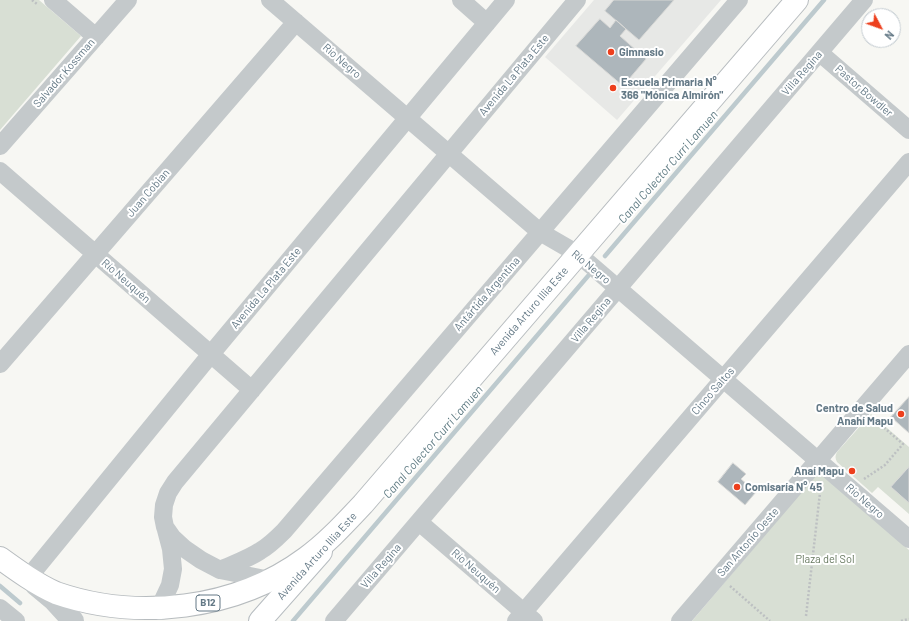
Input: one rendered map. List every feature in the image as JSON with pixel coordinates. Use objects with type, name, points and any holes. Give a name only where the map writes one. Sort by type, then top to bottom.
[{"type":"main road","name":"Avenida Arturo Illia Este","points":[[260,621],[363,504],[797,0]]},
{"type":"main road","name":"B12","points":[[0,558],[41,586],[56,593],[92,605],[136,611],[160,611],[185,608],[229,598],[270,580],[294,566],[322,545],[363,504]]},
{"type":"street","name":"Salvador Kossman","points":[[0,146],[128,0]]},
{"type":"street","name":"Río Negro","points":[[270,0],[540,232],[578,254],[909,539]]},
{"type":"street","points":[[461,0],[487,23]]},
{"type":"street","name":"Avenida La Plata Este","points":[[28,578],[211,354],[506,0]]},
{"type":"street","name":"Avenida La Plata Este","points":[[160,611],[170,585],[173,569],[171,549],[163,518],[164,505],[168,493],[175,482],[577,0]]},
{"type":"street","name":"Antártida Argentina","points":[[220,570],[260,552],[284,531],[739,0]]},
{"type":"street","name":"Villa Regina","points":[[334,621],[864,0]]},
{"type":"street","points":[[45,3],[96,37]]},
{"type":"street","name":"Juan Cobian","points":[[0,364],[296,22]]},
{"type":"street","name":"Pastor Bowdler","points":[[820,53],[909,130]]},
{"type":"street","name":"Cinco Saltos","points":[[525,618],[723,379],[909,162]]},
{"type":"street","name":"Río Neuquén","points":[[0,171],[252,390]]},
{"type":"street","name":"San Antonio Oeste","points":[[680,621],[909,354]]},
{"type":"street","name":"Río Neuquén","points":[[419,522],[525,618]]},
{"type":"street","points":[[166,527],[172,537],[185,549],[220,570],[270,580]]},
{"type":"street","name":"B12","points":[[28,578],[54,600],[72,621]]},
{"type":"street","points":[[0,608],[16,621]]},
{"type":"path","points":[[32,0],[45,3]]},
{"type":"path","points":[[859,475],[864,479],[878,470],[903,444],[873,418],[874,417]]},
{"type":"path","points":[[806,616],[821,483]]},
{"type":"path","points":[[729,585],[770,621]]},
{"type":"path","points":[[901,621],[909,619]]},
{"type":"shaded area","name":"Escuela Primaria N° 366 \"Mónica Almirón\"","points":[[594,0],[721,0],[617,120],[545,57]]},
{"type":"green space","points":[[0,0],[39,0],[81,36],[0,130]]},
{"type":"green space","points":[[871,414],[909,447],[909,467],[891,487],[909,503],[909,514],[878,487],[872,493],[836,461],[837,452]]},
{"type":"green space","name":"Plaza del Sol","points":[[817,475],[824,476],[909,550],[909,621],[692,621],[813,478]]},
{"type":"building","points":[[614,0],[674,0],[639,40],[605,11]]},
{"type":"building","name":"Gimnasio","points":[[600,19],[610,28],[616,20],[626,29],[620,36],[646,59],[623,86],[576,46]]},
{"type":"building","name":"Centro de Salud Anahí Mapu","points":[[909,397],[909,433],[891,417]]},
{"type":"building","name":"Comisaría N° 45","points":[[733,463],[746,474],[741,479],[756,492],[745,505],[718,482]]},
{"type":"building","points":[[909,467],[909,503],[891,487]]},
{"type":"waterway","name":"Canal Colector Curri Lamuen","points":[[605,256],[824,0]]},
{"type":"waterway","name":"Canal Colector Curri Lamuen","points":[[293,621],[588,276]]},
{"type":"waterway","points":[[0,586],[20,603]]},
{"type":"place","name":"Gimnasio","points":[[611,52]]},
{"type":"place","name":"Escuela Primaria N° 366 \"Mónica Almirón\"","points":[[613,88]]},
{"type":"place","name":"Centro de Salud Anahí Mapu","points":[[901,414]]},
{"type":"place","name":"Anaí Mapu","points":[[852,471]]},
{"type":"place","name":"Comisaría N° 45","points":[[737,487]]}]
